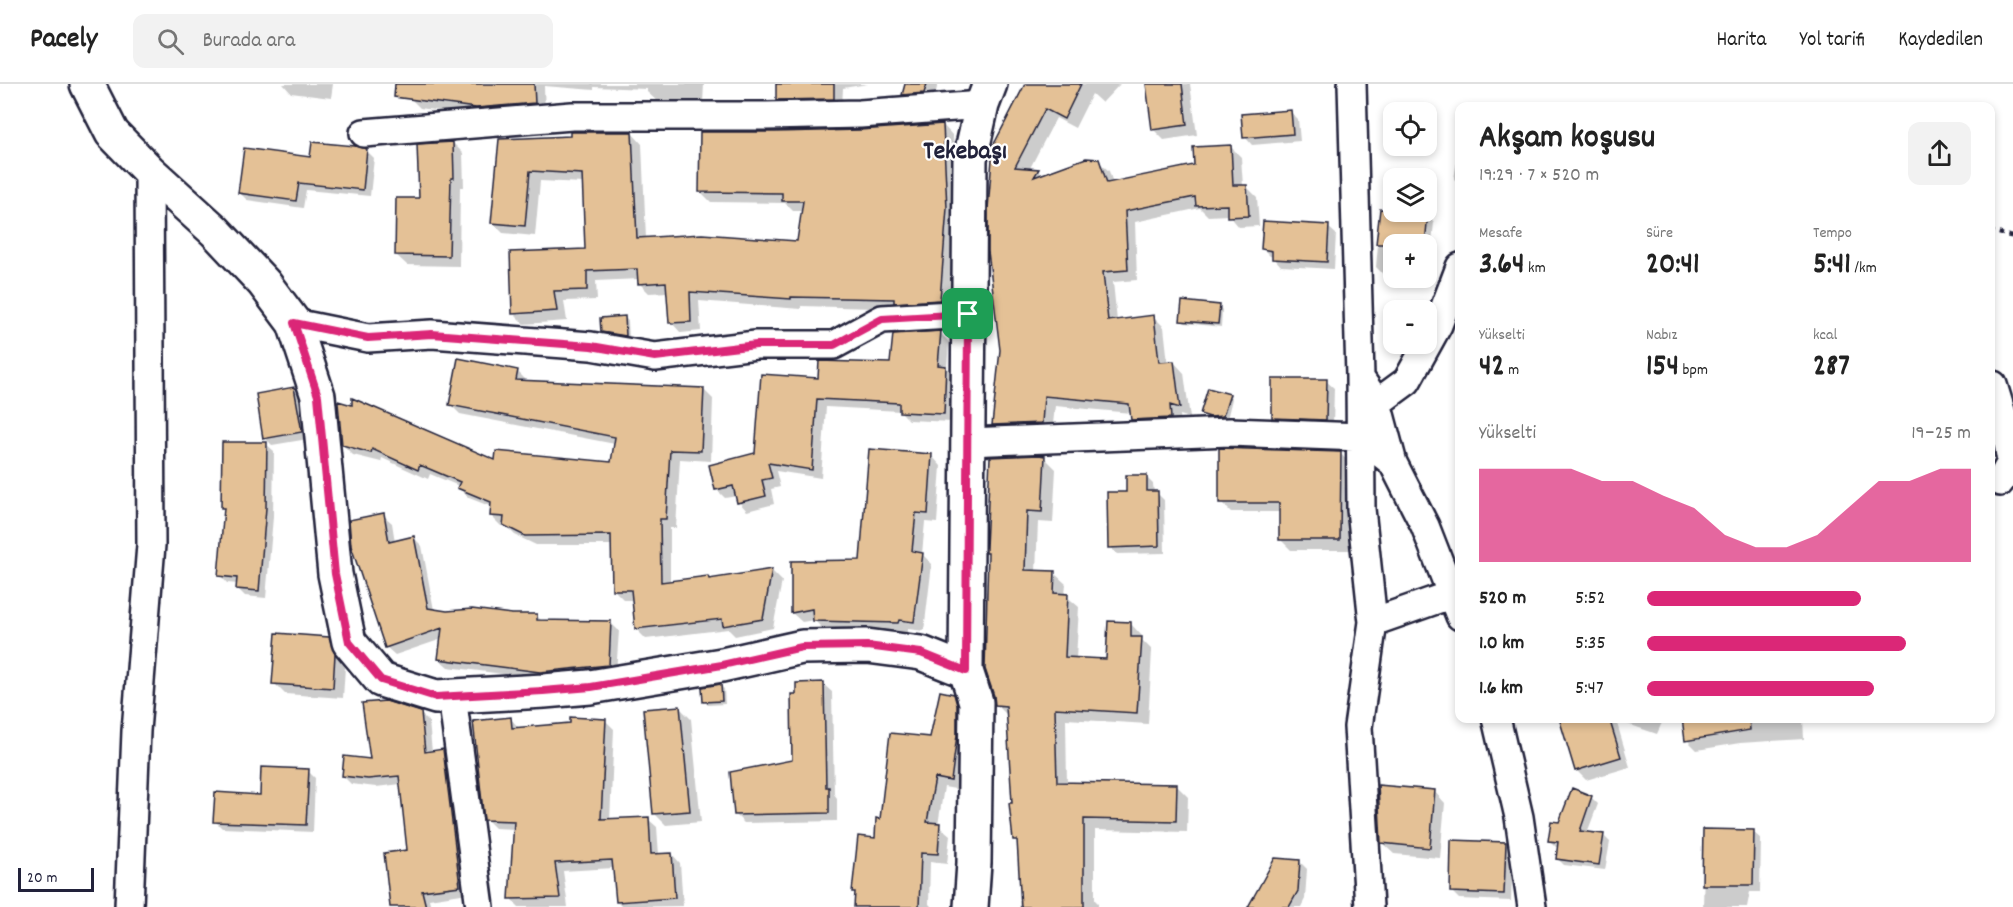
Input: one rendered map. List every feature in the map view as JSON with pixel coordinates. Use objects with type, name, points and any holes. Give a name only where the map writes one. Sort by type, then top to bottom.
[{"type":"street","points":[[87,84],[112,133],[215,231],[264,283],[294,323],[318,396],[335,574],[349,642],[381,680],[436,697],[543,691],[591,687],[722,665],[802,647],[867,646],[921,653],[966,671]]},
{"type":"street","points":[[1352,84],[1361,509],[1373,622],[1358,727],[1369,907]]},
{"type":"street","points":[[364,134],[572,116],[860,114],[986,94],[970,159],[966,671],[976,702],[974,863],[971,907]]},
{"type":"street","points":[[129,907],[136,731],[152,545],[150,171]]},
{"type":"street","points":[[1377,403],[1407,381],[1438,325],[1455,280]]},
{"type":"street","points":[[294,323],[368,338],[442,335],[591,346],[655,357],[756,345],[834,345],[882,319],[968,314]]},
{"type":"street","points":[[1360,377],[1377,403],[1393,463],[1425,526],[1455,605],[1373,622]]},
{"type":"street","points":[[1999,386],[2011,462],[2000,482]]},
{"type":"street","points":[[967,442],[1230,432],[1360,437],[1393,463]]},
{"type":"street","points":[[452,696],[480,907]]},
{"type":"street","points":[[1497,723],[1519,817],[1532,907]]},
{"type":"path","points":[[1995,232],[2013,237]]},
{"type":"building","points":[[395,84],[534,84],[535,103],[476,108],[394,97]]},
{"type":"building","points":[[776,84],[834,84],[834,99],[776,100]]},
{"type":"building","points":[[905,84],[927,84],[924,93],[902,95]]},
{"type":"building","points":[[1025,84],[1081,84],[1064,119],[1045,109],[1015,167],[1039,169],[1034,177],[1086,158],[1099,159],[1107,183],[1194,165],[1193,147],[1231,145],[1233,185],[1247,185],[1249,216],[1227,217],[1227,205],[1196,206],[1195,197],[1125,211],[1128,270],[1103,272],[1108,321],[1154,315],[1159,362],[1174,361],[1180,408],[1170,405],[1171,418],[1131,420],[1129,404],[1044,396],[1042,423],[992,425],[1000,350],[988,251],[988,209],[993,146]]},
{"type":"building","points":[[1146,84],[1182,84],[1187,125],[1152,130]]},
{"type":"building","points":[[1291,110],[1293,134],[1243,138],[1241,114]]},
{"type":"building","points":[[943,124],[947,208],[940,300],[894,303],[894,299],[791,297],[791,299],[690,292],[691,322],[669,323],[666,282],[638,284],[637,269],[587,271],[587,290],[554,291],[557,311],[512,314],[510,252],[585,249],[582,174],[530,171],[525,226],[491,223],[499,139],[570,136],[570,132],[632,132],[637,238],[702,234],[797,241],[803,201],[782,201],[782,193],[699,192],[700,132],[860,130]]},
{"type":"building","points":[[312,142],[367,149],[363,190],[299,183],[296,201],[238,193],[244,148],[310,157]]},
{"type":"building","points":[[453,142],[454,178],[451,178],[449,256],[395,255],[396,198],[419,198],[417,144]]},
{"type":"building","points":[[1380,209],[1383,209],[1383,222],[1427,222],[1426,234],[1383,234],[1383,244],[1376,244]]},
{"type":"building","points":[[1263,221],[1329,225],[1327,262],[1272,259],[1272,251],[1261,249]]},
{"type":"building","points":[[1182,301],[1220,305],[1218,324],[1180,321]]},
{"type":"building","points":[[625,316],[626,336],[601,332],[600,318]]},
{"type":"building","points":[[941,331],[938,365],[946,366],[944,414],[899,412],[899,403],[817,399],[812,470],[768,463],[772,478],[762,480],[766,496],[737,503],[733,486],[715,490],[709,465],[755,453],[761,374],[818,378],[819,361],[890,363],[893,334]]},
{"type":"building","points":[[458,358],[518,370],[516,380],[704,388],[701,451],[670,450],[666,519],[660,519],[661,582],[708,576],[709,579],[772,569],[763,619],[723,626],[722,619],[635,629],[631,590],[612,590],[611,535],[525,536],[503,525],[504,517],[490,516],[491,502],[457,488],[460,482],[420,465],[418,470],[372,449],[371,453],[342,445],[338,401],[352,405],[352,398],[495,460],[496,451],[611,462],[615,437],[449,405]]},
{"type":"building","points":[[1272,379],[1327,379],[1326,420],[1272,418]]},
{"type":"building","points":[[294,387],[302,432],[263,439],[256,394]]},
{"type":"building","points":[[1208,388],[1230,394],[1223,416],[1210,417],[1200,414]]},
{"type":"building","points":[[222,442],[267,442],[266,508],[259,591],[236,589],[237,578],[218,576],[224,508],[221,508]]},
{"type":"building","points":[[1219,448],[1341,452],[1340,540],[1279,540],[1279,503],[1219,503]]},
{"type":"building","points":[[869,449],[932,454],[928,514],[916,513],[912,551],[923,553],[914,622],[899,620],[898,623],[813,621],[812,609],[791,613],[791,561],[860,560]]},
{"type":"building","points":[[1045,456],[1042,512],[1027,511],[1025,570],[1055,571],[1054,593],[1068,594],[1065,657],[1106,659],[1108,621],[1131,622],[1131,637],[1142,637],[1137,713],[1055,708],[1057,782],[1177,784],[1176,821],[1084,819],[1084,907],[1021,907],[1017,840],[1013,840],[1009,803],[1012,803],[1006,706],[995,705],[985,669],[988,553],[986,553],[986,548],[990,457]]},
{"type":"building","points":[[1126,475],[1147,475],[1147,491],[1158,491],[1159,546],[1108,548],[1107,492],[1126,492]]},
{"type":"building","points":[[384,513],[389,542],[414,536],[428,608],[447,611],[472,609],[512,614],[537,614],[537,620],[611,621],[609,665],[540,672],[438,659],[442,628],[385,648],[351,546],[349,520]]},
{"type":"building","points":[[276,633],[329,637],[335,654],[333,688],[272,684]]},
{"type":"building","points":[[824,682],[826,787],[829,787],[829,813],[734,815],[730,772],[792,760],[791,694],[796,694],[796,683]]},
{"type":"building","points":[[721,684],[722,701],[703,702],[702,687]]},
{"type":"building","points":[[940,691],[954,694],[957,705],[957,735],[951,781],[935,778],[927,822],[940,823],[938,854],[921,853],[919,907],[854,907],[855,892],[852,892],[858,836],[875,838],[876,818],[880,819],[890,733],[930,737]]},
{"type":"building","points":[[386,701],[421,712],[425,752],[443,749],[460,886],[422,891],[426,907],[390,907],[384,853],[407,850],[399,776],[368,779],[342,776],[344,756],[370,759],[362,703]]},
{"type":"building","points":[[680,706],[690,811],[653,814],[643,709]]},
{"type":"building","points":[[511,717],[512,728],[570,723],[570,717],[606,719],[601,819],[649,817],[651,854],[672,853],[675,898],[616,902],[612,860],[555,863],[560,898],[509,899],[514,821],[484,820],[473,721]]},
{"type":"building","points":[[1561,723],[1611,723],[1621,757],[1575,771]]},
{"type":"building","points":[[1683,723],[1749,723],[1750,730],[1685,741]]},
{"type":"building","points":[[261,767],[309,769],[306,825],[213,822],[215,792],[260,795]]},
{"type":"building","points":[[1378,785],[1435,790],[1430,848],[1381,843]]},
{"type":"building","points":[[1572,788],[1592,796],[1580,831],[1604,834],[1599,865],[1556,859],[1558,842],[1548,841],[1551,821],[1559,822]]},
{"type":"building","points":[[1703,829],[1754,830],[1753,885],[1702,885]]},
{"type":"building","points":[[1451,840],[1506,842],[1504,894],[1450,892]]},
{"type":"building","points":[[1275,858],[1300,860],[1298,891],[1289,907],[1248,907]]},
{"type":"district","name":"Tekebaşı","points":[[965,152]]},
{"type":"route","points":[[968,314],[966,671],[921,653],[867,646],[802,647],[722,665],[591,687],[436,697],[381,680],[349,642],[335,574],[318,396],[294,323],[368,338],[432,334],[591,346],[655,357],[756,345],[834,345],[882,319],[968,314]]}]
